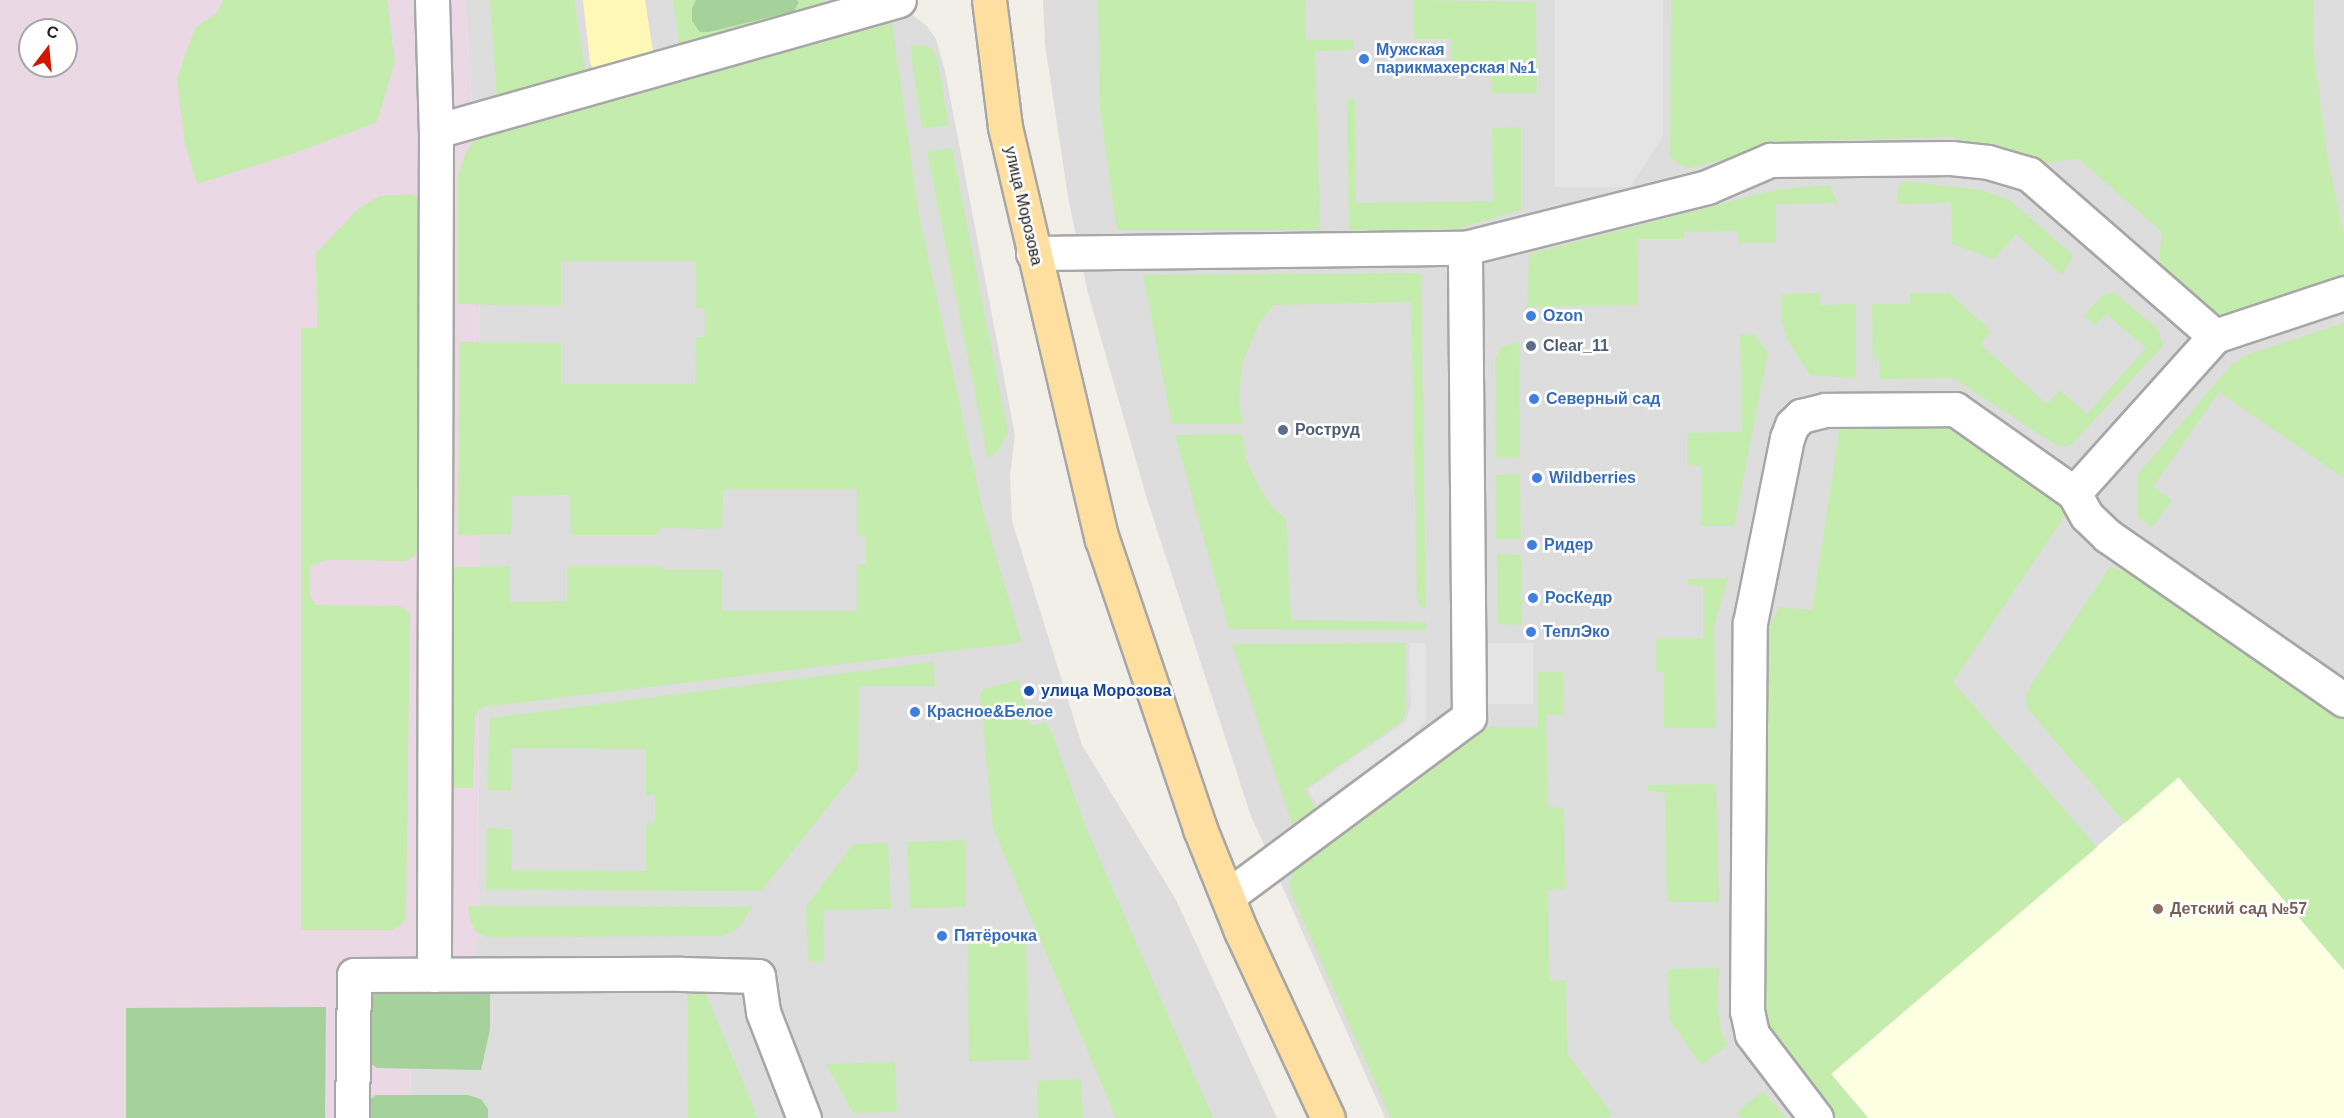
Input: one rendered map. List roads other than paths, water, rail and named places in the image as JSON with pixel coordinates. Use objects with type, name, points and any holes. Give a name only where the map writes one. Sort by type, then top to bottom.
[{"type":"main road","name":"улица Морозова","points":[[989,0],[1005,127],[1102,539],[1175,757],[1228,896],[1328,1118]]},
{"type":"lane","points":[[432,0],[436,131],[434,975]]},
{"type":"lane","points":[[436,131],[899,0]]},
{"type":"lane","points":[[1033,253],[1465,248],[1707,187],[1770,159],[1975,160],[2030,174],[2215,336]]},
{"type":"lane","points":[[1228,896],[1469,717],[1465,248]]},
{"type":"lane","points":[[2074,493],[2215,336],[2344,293]]},
{"type":"lane","points":[[1816,1118],[1752,1034],[1747,1011],[1750,623],[1790,429],[1801,416],[1811,411],[1951,408],[2074,493],[2087,516],[2108,536],[2344,700]]},
{"type":"lane","points":[[352,1118],[354,975],[758,976],[763,1012],[804,1118]]},
{"type":"place","name":"Мужская парикмахерская №1","points":[[1364,59]]},
{"type":"place","name":"Ozon","points":[[1531,316]]},
{"type":"place","name":"Clear_11","points":[[1531,346]]},
{"type":"place","name":"Северный сад","points":[[1534,399]]},
{"type":"place","name":"Роструд","points":[[1283,430]]},
{"type":"place","name":"Wildberries","points":[[1537,478]]},
{"type":"place","name":"Ридер","points":[[1532,545]]},
{"type":"place","name":"РосКедр","points":[[1533,598]]},
{"type":"place","name":"ТеплЭко","points":[[1531,632]]},
{"type":"place","name":"улица Морозова","points":[[1029,691]]},
{"type":"place","name":"Красное&Белое","points":[[915,712]]},
{"type":"place","name":"Детский сад №57","points":[[2158,909]]},
{"type":"place","name":"Пятёрочка","points":[[942,936]]}]
